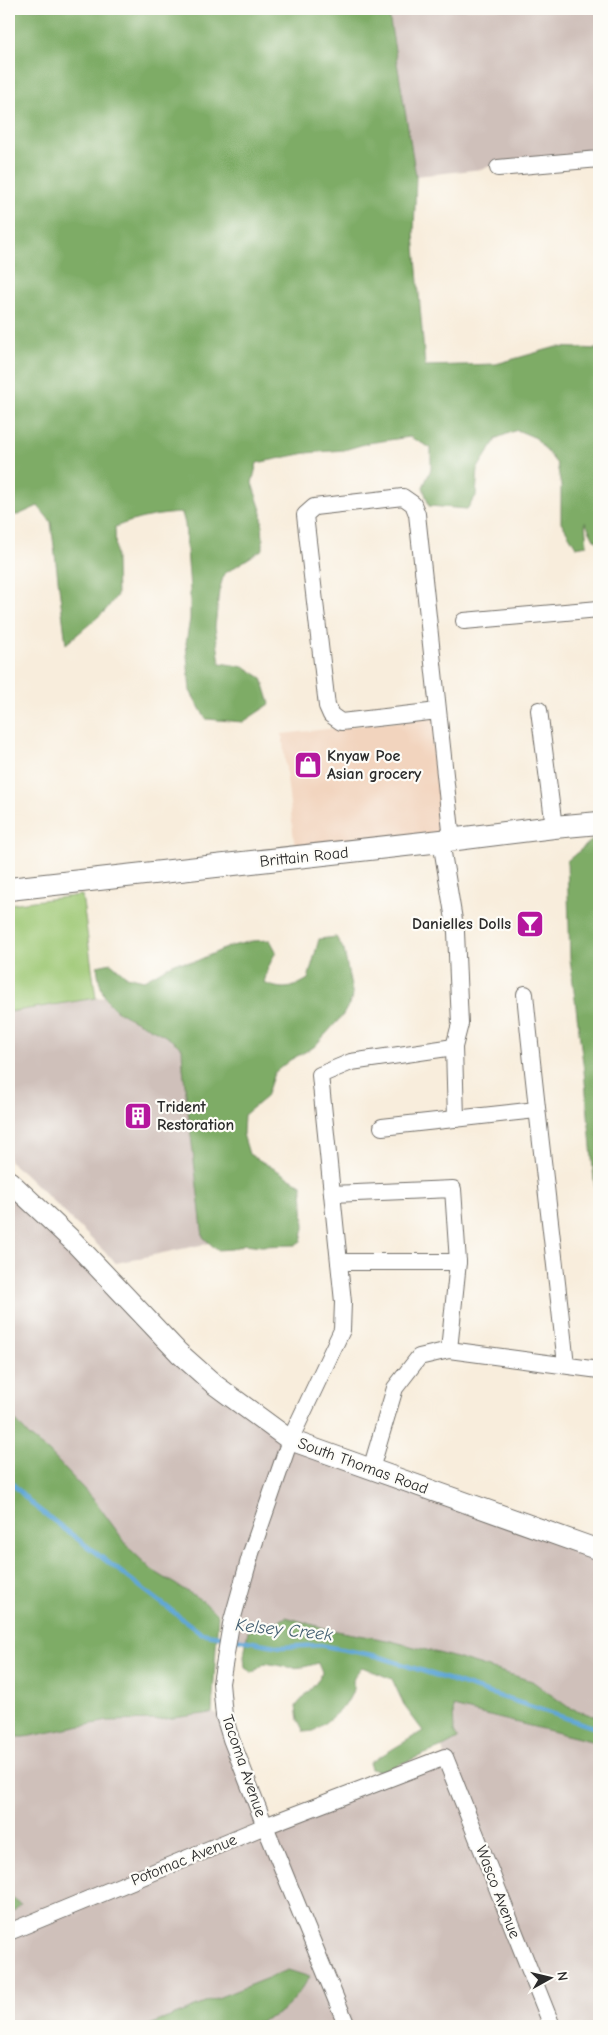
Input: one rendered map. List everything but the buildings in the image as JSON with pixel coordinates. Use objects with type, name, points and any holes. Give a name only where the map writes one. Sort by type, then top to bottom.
[{"type":"main road","name":"Brittain Road","points":[[9,890],[446,841],[554,827],[599,824]]},
{"type":"street","points":[[498,168],[599,159]]},
{"type":"street","points":[[438,710],[340,722],[331,715],[327,706],[305,515],[314,507],[404,497],[413,504],[416,514],[438,710],[446,841],[456,932],[460,1024],[454,1047],[456,1119]]},
{"type":"street","points":[[464,621],[599,609]]},
{"type":"street","points":[[539,710],[554,827]]},
{"type":"street","points":[[525,994],[536,1110],[552,1230],[566,1365]]},
{"type":"street","name":"Tacoma Avenue","points":[[347,2026],[231,1739],[224,1716],[221,1682],[231,1624],[251,1552],[290,1440],[342,1330],[343,1302],[320,1075],[351,1062],[454,1047]]},
{"type":"street","points":[[382,1127],[536,1110]]},
{"type":"street","name":"South Thomas Road","points":[[9,1181],[74,1242],[179,1353],[215,1385],[290,1440],[599,1550]]},
{"type":"street","points":[[332,1194],[453,1189],[458,1262],[449,1350]]},
{"type":"street","points":[[339,1262],[458,1262]]},
{"type":"street","points":[[371,1469],[395,1388],[419,1357],[449,1350],[599,1370]]},
{"type":"street","name":"Potomac Avenue","points":[[9,1932],[265,1826],[445,1757]]},
{"type":"street","name":"Wasco Avenue","points":[[445,1757],[552,2026]]},
{"type":"shaded area","points":[[388,9],[599,9],[599,155],[495,164],[483,169],[416,176]]},
{"type":"shaded area","points":[[439,717],[452,840],[296,858],[282,734]]},
{"type":"shaded area","points":[[105,997],[106,1001],[115,1010],[157,1031],[182,1048],[203,1237],[210,1243],[116,1263],[23,1172],[9,1161],[9,1012]]},
{"type":"shaded area","points":[[9,1181],[179,1353],[290,1440],[599,1550],[599,2026],[9,2026],[9,1916],[21,1904],[9,1895],[9,1737],[25,1737],[108,1721],[158,1720],[212,1713],[224,1716],[265,1826],[445,1756],[411,1667],[230,1638],[231,1624],[203,1601],[152,1570],[128,1549],[95,1501],[49,1452],[29,1436],[9,1413]]},
{"type":"green space","points":[[9,9],[388,9],[416,176],[414,234],[425,366],[496,364],[556,347],[599,349],[599,475],[597,483],[599,490],[599,543],[594,539],[585,522],[587,545],[576,547],[561,522],[561,486],[557,464],[536,438],[517,430],[497,438],[478,468],[476,496],[467,509],[429,506],[423,487],[431,469],[431,448],[410,437],[368,443],[344,450],[306,453],[257,463],[252,483],[262,513],[263,549],[224,574],[219,591],[215,627],[220,663],[245,667],[262,678],[270,704],[243,722],[206,719],[190,691],[186,643],[190,619],[190,589],[185,524],[182,513],[148,517],[115,527],[117,595],[105,611],[66,644],[51,522],[38,506],[18,515],[9,515]]},
{"type":"green space","points":[[596,837],[599,837],[599,1234],[584,1071],[570,959],[567,861]]},
{"type":"green space","points":[[82,895],[96,998],[9,1012],[9,904]]},
{"type":"green space","points":[[336,937],[344,950],[353,997],[343,1015],[314,1047],[290,1060],[274,1073],[266,1097],[244,1115],[243,1134],[249,1154],[302,1185],[304,1228],[301,1241],[295,1245],[261,1246],[245,1244],[232,1249],[217,1250],[203,1237],[182,1048],[163,1034],[115,1009],[103,993],[97,966],[111,963],[126,976],[144,980],[176,962],[194,962],[228,947],[252,941],[270,940],[276,951],[268,968],[264,983],[287,988],[308,979],[319,939]]},
{"type":"green space","points":[[9,1413],[29,1436],[49,1452],[95,1501],[130,1549],[152,1570],[203,1601],[218,1615],[212,1713],[158,1720],[108,1721],[25,1737],[9,1737]]},
{"type":"green space","points":[[286,1617],[331,1630],[387,1640],[446,1655],[532,1681],[568,1707],[593,1716],[599,1714],[599,1743],[453,1707],[454,1732],[458,1739],[388,1769],[379,1771],[371,1769],[369,1763],[423,1731],[405,1707],[392,1679],[362,1667],[355,1676],[353,1691],[345,1705],[314,1731],[304,1732],[298,1720],[296,1706],[322,1673],[318,1663],[297,1668],[265,1663],[253,1673],[245,1668],[244,1656],[248,1631],[272,1625]]},
{"type":"green space","points":[[9,1895],[21,1904],[9,1916]]},
{"type":"green space","points":[[288,1970],[310,1977],[289,2005],[267,2019],[234,2026],[147,2026]]},
{"type":"waterway","name":"Kelsey Creek","points":[[9,1480],[33,1505],[201,1633],[281,1647],[320,1645],[377,1656],[599,1729]]},
{"type":"place","name":"Knyaw Poe Asian grocery","points":[[308,765]]},
{"type":"place","name":"Danielles Dolls","points":[[530,924]]},
{"type":"place","name":"Trident Restoration","points":[[138,1116]]}]
